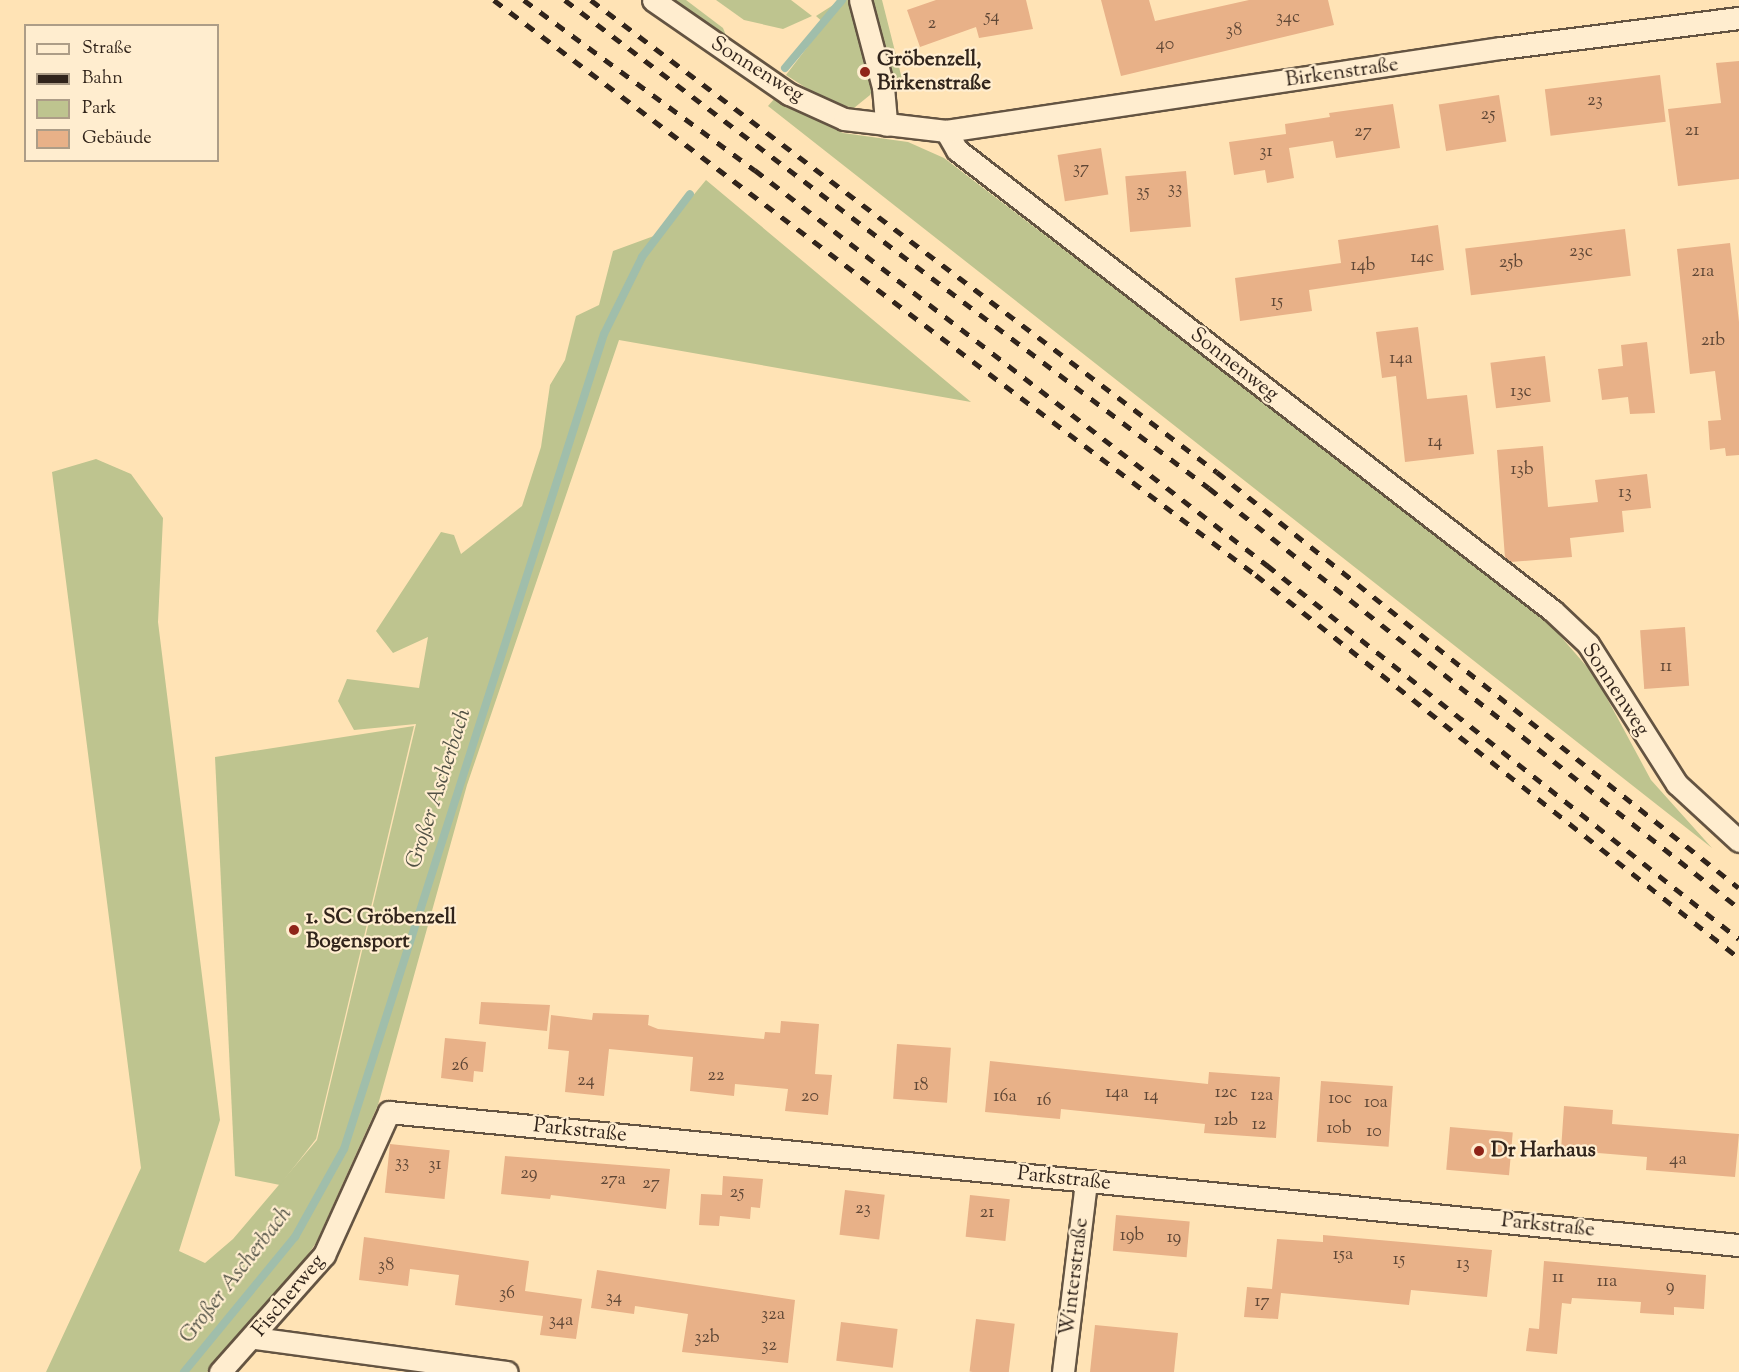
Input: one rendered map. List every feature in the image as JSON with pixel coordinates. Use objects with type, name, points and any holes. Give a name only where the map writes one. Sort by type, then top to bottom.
[{"type":"street","name":"Sonnenweg","points":[[653,0],[789,94],[844,119],[946,131],[957,150],[1553,611],[1588,644],[1677,784],[1739,841]]},
{"type":"street","points":[[862,8],[883,87],[886,125]]},
{"type":"street","name":"Birkenstraße","points":[[946,131],[1501,48],[1739,18]]},
{"type":"street","name":"Parkstraße","points":[[389,1112],[1739,1245]]},
{"type":"street","name":"Fischerweg","points":[[220,1372],[255,1338],[324,1256],[389,1112]]},
{"type":"street","name":"Winterstraße","points":[[1063,1372],[1086,1181]]},
{"type":"street","points":[[255,1338],[507,1372]]},
{"type":"green space","points":[[674,0],[686,0],[723,28],[727,38]]},
{"type":"green space","points":[[716,0],[791,0],[812,16],[783,29],[744,20]]},
{"type":"green space","points":[[841,0],[882,0],[903,83],[877,80],[870,95],[854,108],[828,102],[786,75],[825,24],[816,16]]},
{"type":"green space","points":[[775,98],[843,133],[908,142],[944,158],[1542,615],[1595,676],[1651,780],[1712,848],[768,106]]},
{"type":"green space","points":[[706,180],[971,402],[619,340],[467,785],[378,1105],[316,1243],[270,1309],[207,1372],[46,1372],[141,1168],[52,472],[96,459],[131,474],[163,518],[158,622],[220,1120],[179,1251],[205,1263],[233,1239],[317,1140],[416,724],[354,730],[338,701],[347,679],[419,688],[428,637],[393,653],[376,631],[441,532],[454,535],[461,554],[522,506],[541,447],[550,385],[565,360],[576,316],[599,305],[613,251],[662,233]]},
{"type":"green space","name":"1. SC Gröbenzell Bogensport","points":[[414,726],[316,1139],[280,1185],[235,1176],[215,757]]},
{"type":"building","points":[[936,0],[1026,0],[1033,29],[979,38],[976,27],[920,47],[907,10]]},
{"type":"building","points":[[1101,0],[1149,0],[1155,21],[1249,0],[1328,0],[1334,25],[1121,76]]},
{"type":"building","points":[[1739,61],[1739,179],[1678,186],[1668,109],[1721,103],[1716,63]]},
{"type":"building","points":[[1660,75],[1666,122],[1551,136],[1545,89]]},
{"type":"building","points":[[1499,95],[1506,141],[1446,151],[1439,105]]},
{"type":"building","points":[[1393,104],[1400,148],[1336,158],[1333,141],[1289,148],[1294,178],[1267,183],[1265,170],[1234,175],[1229,142],[1286,134],[1285,124],[1330,117],[1329,113]]},
{"type":"building","points":[[1101,148],[1108,194],[1065,201],[1058,155]]},
{"type":"building","points":[[1186,171],[1191,227],[1130,232],[1125,176]]},
{"type":"building","points":[[1438,225],[1444,270],[1309,290],[1312,311],[1240,321],[1235,278],[1341,263],[1338,240]]},
{"type":"building","points":[[1625,229],[1631,276],[1471,295],[1465,249]]},
{"type":"building","points":[[1730,243],[1739,322],[1739,455],[1726,456],[1725,448],[1710,450],[1708,421],[1721,420],[1715,371],[1690,374],[1677,249]]},
{"type":"building","points":[[1418,327],[1427,399],[1467,395],[1474,454],[1405,462],[1396,376],[1382,378],[1376,332]]},
{"type":"building","points":[[1647,342],[1655,413],[1630,414],[1628,397],[1602,400],[1598,369],[1623,366],[1621,345]]},
{"type":"building","points":[[1545,356],[1551,402],[1496,408],[1490,363]]},
{"type":"building","points":[[1543,446],[1548,507],[1598,502],[1595,480],[1647,474],[1651,508],[1622,511],[1624,532],[1570,538],[1572,557],[1511,562],[1505,558],[1497,450]]},
{"type":"building","points":[[1685,627],[1689,686],[1644,689],[1640,630]]},
{"type":"building","points":[[481,1002],[550,1005],[547,1031],[479,1024]]},
{"type":"building","points":[[593,1013],[649,1015],[648,1025],[658,1029],[764,1039],[765,1032],[780,1033],[781,1021],[819,1024],[815,1074],[832,1075],[828,1115],[785,1111],[788,1089],[735,1084],[734,1096],[690,1091],[693,1057],[609,1049],[604,1096],[565,1092],[569,1051],[548,1049],[551,1015],[592,1020]]},
{"type":"building","points":[[445,1038],[486,1042],[483,1072],[474,1071],[473,1082],[441,1078]]},
{"type":"building","points":[[897,1044],[951,1048],[947,1103],[893,1099]]},
{"type":"building","points":[[990,1061],[1208,1084],[1209,1072],[1280,1077],[1276,1138],[1204,1133],[1205,1124],[1061,1109],[1060,1119],[985,1112]]},
{"type":"building","points":[[1321,1081],[1393,1086],[1389,1147],[1317,1142]]},
{"type":"building","points":[[1564,1106],[1613,1110],[1612,1124],[1739,1134],[1735,1177],[1646,1170],[1647,1157],[1561,1150]]},
{"type":"building","name":"Dr Harhaus","points":[[1450,1127],[1513,1132],[1509,1175],[1446,1170]]},
{"type":"building","points":[[390,1144],[450,1150],[445,1199],[385,1193]]},
{"type":"building","points":[[505,1156],[670,1169],[666,1209],[551,1195],[550,1199],[501,1194]]},
{"type":"building","points":[[723,1176],[763,1179],[760,1208],[751,1207],[750,1219],[720,1216],[719,1226],[699,1225],[701,1194],[722,1195]]},
{"type":"building","points":[[845,1190],[885,1195],[879,1240],[840,1235]]},
{"type":"building","points":[[970,1195],[1010,1199],[1005,1241],[966,1237]]},
{"type":"building","points":[[1116,1215],[1190,1221],[1187,1257],[1113,1251]]},
{"type":"building","points":[[1323,1235],[1492,1250],[1487,1297],[1411,1290],[1409,1305],[1281,1293],[1278,1319],[1244,1317],[1247,1287],[1272,1289],[1277,1239],[1323,1242]]},
{"type":"building","points":[[364,1237],[529,1261],[525,1291],[582,1299],[576,1339],[540,1335],[543,1316],[455,1305],[459,1275],[410,1269],[408,1286],[359,1280]]},
{"type":"building","points":[[1544,1261],[1706,1275],[1704,1309],[1674,1307],[1674,1315],[1640,1313],[1641,1302],[1572,1298],[1571,1304],[1562,1303],[1557,1354],[1526,1351],[1529,1328],[1539,1329]]},
{"type":"building","points":[[597,1270],[795,1300],[788,1363],[682,1352],[688,1314],[635,1306],[634,1314],[591,1308]]},
{"type":"building","points":[[976,1319],[1015,1324],[1009,1372],[970,1372]]},
{"type":"building","points":[[841,1322],[898,1329],[893,1368],[836,1361]]},
{"type":"building","points":[[1095,1325],[1178,1333],[1174,1372],[1090,1372]]},
{"type":"waterway","name":"Großer Ascherbach","points":[[785,68],[842,0]]},
{"type":"waterway","name":"Großer Ascherbach","points":[[184,1372],[295,1237],[344,1149],[604,334],[642,257],[690,194]]},
{"type":"railway","points":[[494,0],[1256,575],[1739,958]]},
{"type":"railway","points":[[524,0],[755,170],[1267,565],[1739,939]]},
{"type":"railway","points":[[565,0],[1209,488],[1739,908]]},
{"type":"railway","points":[[591,0],[1217,472],[1739,888]]},
{"type":"place","name":"Gröbenzell, Birkenstraße","points":[[865,72]]},
{"type":"place","name":"1. SC Gröbenzell Bogensport","points":[[294,930]]},
{"type":"place","name":"Dr Harhaus","points":[[1479,1151]]}]
